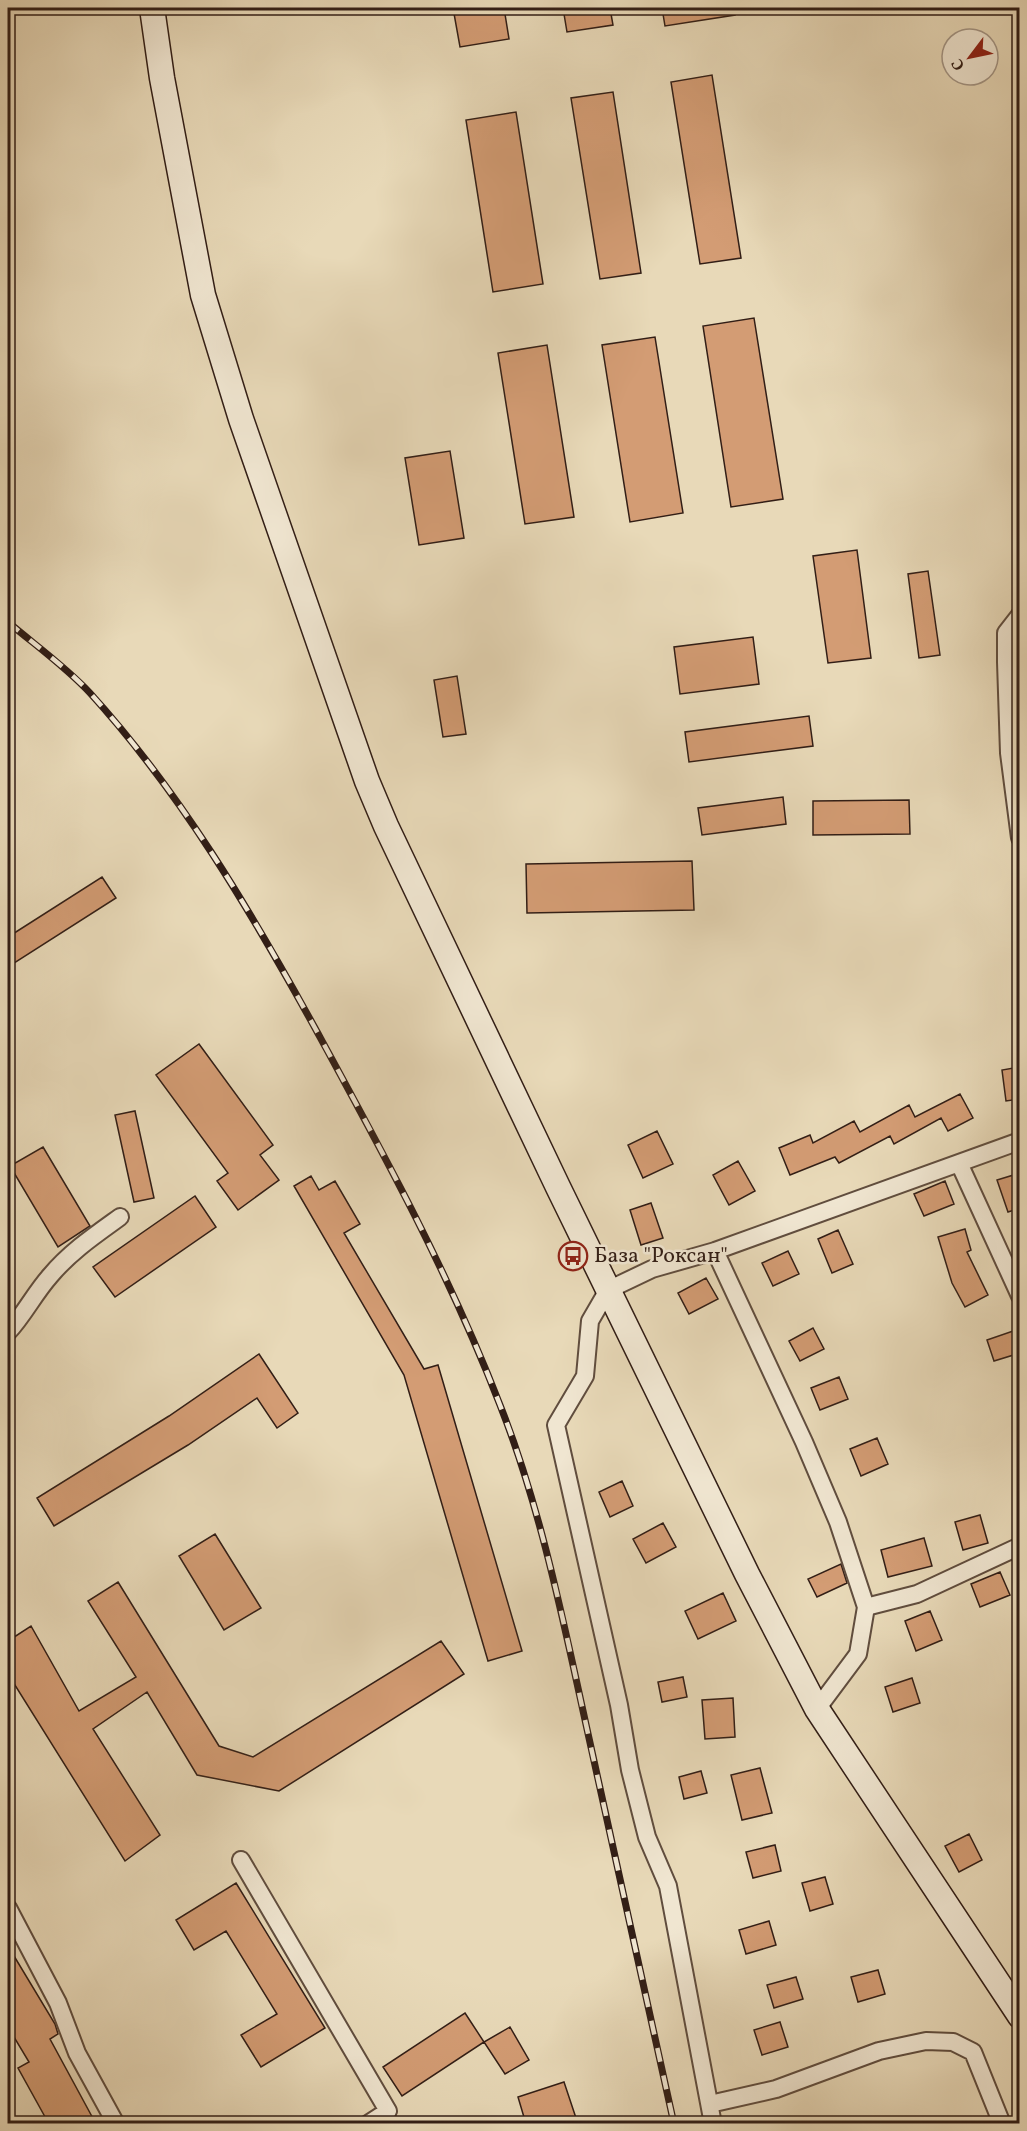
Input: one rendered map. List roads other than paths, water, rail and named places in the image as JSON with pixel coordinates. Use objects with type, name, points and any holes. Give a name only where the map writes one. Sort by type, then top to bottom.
[{"type":"street","points":[[152,8],[162,78],[203,295],[241,419],[367,782],[386,826],[608,1290],[747,1574],[817,1709],[1020,2016]]},
{"type":"street","points":[[1020,615],[1006,633],[1006,662],[1009,753],[1020,838]]},
{"type":"street","points":[[713,2124],[668,1886],[647,1837],[630,1770],[619,1705],[556,1425],[585,1376],[590,1320],[608,1290],[652,1269],[715,1251],[1020,1141]]},
{"type":"street","points":[[959,1163],[1020,1296]]},
{"type":"street","points":[[8,1332],[49,1277],[80,1245],[120,1217]]},
{"type":"street","points":[[715,1251],[804,1442],[838,1521],[866,1607],[858,1654],[817,1709]]},
{"type":"street","points":[[866,1607],[917,1594],[1020,1546]]},
{"type":"street","points":[[241,1860],[388,2111],[368,2124]]},
{"type":"street","points":[[8,1908],[58,2002],[77,2054],[116,2124]]},
{"type":"street","points":[[710,2104],[776,2089],[879,2051],[926,2041],[953,2042],[973,2052],[1002,2124]]},
{"type":"railway","points":[[8,622],[61,665],[90,693],[154,771],[212,854],[265,940],[340,1074],[414,1213],[459,1308],[515,1444],[550,1565],[674,2124]]},
{"type":"place","name":"База \"Роксан\"","points":[[573,1256]]}]
